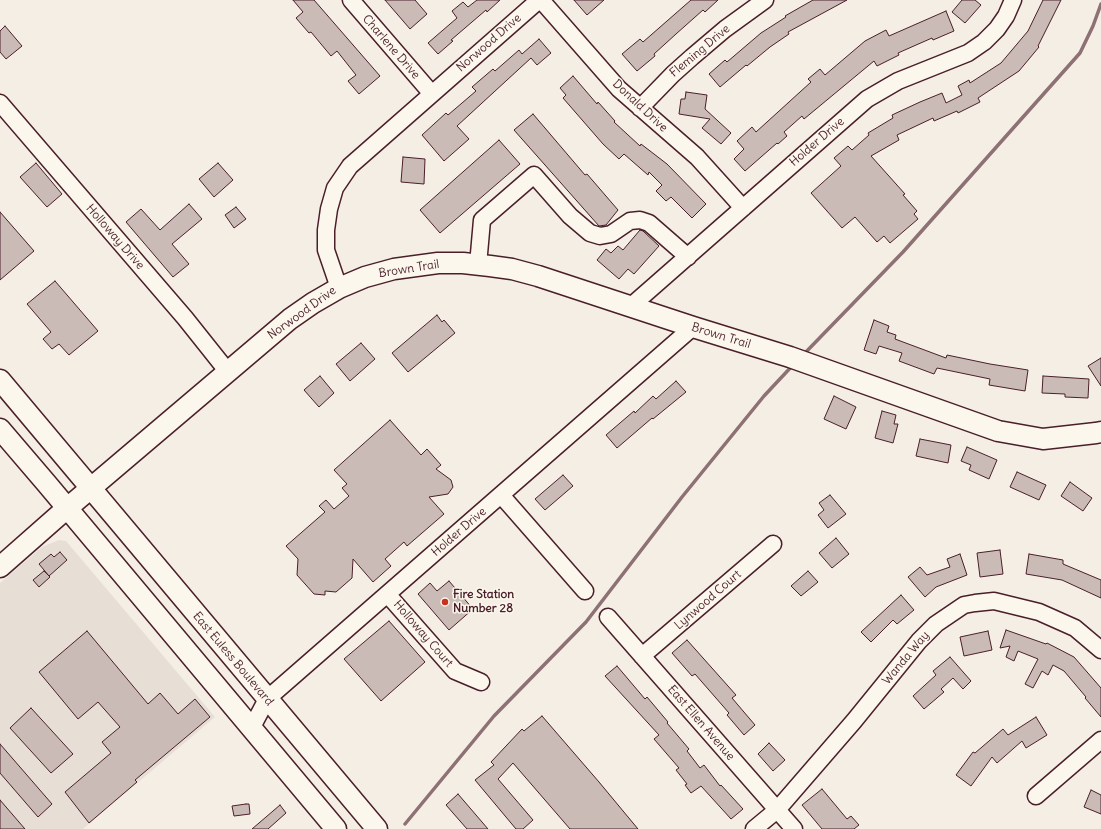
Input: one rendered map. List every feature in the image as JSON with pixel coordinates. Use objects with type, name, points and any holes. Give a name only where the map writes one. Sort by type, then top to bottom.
[{"type":"main road","name":"Brown Trail","points":[[339,288],[365,277],[394,269],[438,263],[478,265],[512,269],[790,357],[998,431],[1043,439],[1101,432]]},
{"type":"main road","name":"Norwood Drive","points":[[0,567],[67,508],[290,319],[313,303],[339,288]]},
{"type":"main road","name":"East Euless Boulevard","points":[[0,380],[377,829]]},
{"type":"main road","points":[[0,429],[336,829]]},
{"type":"street","name":"Charlene Drive","points":[[351,0],[432,94]]},
{"type":"street","name":"Norwood Drive","points":[[339,288],[326,250],[326,230],[329,209],[335,188],[350,166],[540,0]]},
{"type":"street","name":"Donald Drive","points":[[540,0],[619,89],[696,157],[743,208]]},
{"type":"street","name":"Fleming Drive","points":[[640,108],[672,74],[725,29],[765,0]]},
{"type":"street","name":"Holder Drive","points":[[630,307],[867,99],[898,81],[968,53],[984,42],[997,29],[1006,16],[1013,0]]},
{"type":"street","name":"Holloway Drive","points":[[0,103],[185,318],[228,372]]},
{"type":"street","points":[[478,265],[482,220],[534,175],[570,216],[590,233],[600,236],[611,234],[630,221],[640,220],[649,223],[688,256]]},
{"type":"street","name":"Holder Drive","points":[[251,729],[267,699],[388,595],[676,342],[685,325]]},
{"type":"street","points":[[501,495],[585,591]]},
{"type":"street","name":"Lynwood Court","points":[[642,656],[773,544]]},
{"type":"street","name":"Holloway Court","points":[[388,595],[455,671],[480,682]]},
{"type":"street","name":"Wanda Way","points":[[754,829],[777,810],[854,721],[919,641],[936,624],[964,605],[994,601],[1039,612],[1075,628],[1101,650]]},
{"type":"street","name":"East Ellen Avenue","points":[[608,617],[794,829]]},
{"type":"street","points":[[1036,796],[1101,740]]},
{"type":"shaded area","points":[[59,540],[66,541],[215,717],[83,829],[0,829],[0,583],[42,547]]},
{"type":"building","points":[[293,0],[314,0],[380,76],[359,94],[348,81],[356,75],[337,51],[331,56],[311,32],[309,33],[296,18],[303,12]]},
{"type":"building","points":[[385,0],[415,0],[427,14],[410,29]]},
{"type":"building","points":[[477,0],[500,0],[451,40],[453,41],[438,54],[428,43],[457,18],[452,11],[463,2],[468,7]]},
{"type":"building","points":[[574,0],[604,0],[587,15]]},
{"type":"building","points":[[691,0],[718,0],[705,12],[703,10],[654,54],[655,56],[637,71],[622,54],[640,39],[643,42]]},
{"type":"building","points":[[813,0],[847,0],[788,32],[789,34],[747,66],[746,65],[720,87],[709,74],[725,60],[727,62],[761,33],[786,17],[785,16]]},
{"type":"building","points":[[962,0],[975,0],[981,5],[965,23],[952,12]]},
{"type":"building","points":[[1043,0],[1061,0],[1038,46],[1039,47],[1019,71],[978,98],[980,102],[958,113],[957,111],[934,121],[933,118],[897,135],[899,140],[871,156],[905,194],[903,195],[917,211],[914,214],[918,219],[890,243],[884,236],[877,242],[855,217],[842,228],[811,193],[841,166],[834,158],[848,146],[852,150],[869,135],[868,133],[893,118],[892,115],[942,93],[946,103],[962,95],[958,86],[969,80],[970,83],[1001,63],[1028,31]]},
{"type":"building","points":[[946,11],[954,31],[933,40],[932,38],[898,53],[899,55],[877,66],[874,61],[804,119],[802,116],[784,132],[787,136],[745,171],[734,159],[744,149],[737,141],[752,127],[756,132],[811,82],[808,79],[820,69],[825,75],[865,41],[886,30],[889,36]]},
{"type":"building","points":[[5,26],[22,46],[6,59],[0,52],[0,31]]},
{"type":"building","points":[[539,39],[551,53],[537,65],[531,58],[457,126],[469,139],[444,161],[422,135],[446,113],[448,115],[476,91],[472,87],[493,69],[495,71],[519,50],[522,54]]},
{"type":"building","points":[[573,76],[597,104],[598,102],[615,121],[614,122],[640,146],[641,144],[667,164],[706,204],[692,218],[671,197],[666,201],[656,191],[662,185],[649,172],[648,175],[624,154],[619,159],[603,144],[563,98],[566,95],[560,88]]},
{"type":"building","points":[[686,92],[707,95],[705,109],[731,133],[721,144],[702,128],[710,119],[679,114],[681,99],[685,99]]},
{"type":"building","points":[[533,114],[585,175],[587,174],[618,210],[606,225],[599,226],[514,130]]},
{"type":"building","points":[[499,140],[520,164],[440,233],[420,210]]},
{"type":"building","points":[[403,157],[425,159],[424,184],[401,182]]},
{"type":"building","points":[[36,163],[62,194],[47,207],[20,177]]},
{"type":"building","points":[[218,163],[233,180],[214,197],[199,179]]},
{"type":"building","points":[[189,204],[202,219],[172,244],[189,264],[173,277],[126,222],[141,209],[160,230]]},
{"type":"building","points":[[236,207],[246,219],[234,228],[225,215]]},
{"type":"building","points":[[0,212],[34,251],[0,280]]},
{"type":"building","points":[[640,230],[659,246],[634,274],[628,269],[619,279],[597,260],[606,249],[611,253],[618,246],[623,250]]},
{"type":"building","points":[[55,281],[98,331],[69,355],[59,344],[52,349],[43,339],[51,332],[27,304]]},
{"type":"building","points":[[437,315],[442,322],[444,320],[455,333],[408,372],[392,353]]},
{"type":"building","points":[[874,320],[889,326],[887,332],[896,335],[895,339],[946,358],[947,355],[1028,370],[1025,391],[989,385],[990,379],[937,368],[934,374],[899,361],[902,353],[879,346],[876,354],[864,350]]},
{"type":"building","points":[[361,343],[375,359],[350,381],[336,364]]},
{"type":"building","points":[[1101,358],[1101,386],[1088,366]]},
{"type":"building","points":[[320,376],[334,393],[319,407],[304,390]]},
{"type":"building","points":[[1043,376],[1089,379],[1088,398],[1065,397],[1065,394],[1042,393]]},
{"type":"building","points":[[676,381],[686,392],[653,419],[652,418],[617,448],[606,435],[634,411],[635,413],[653,396],[656,399]]},
{"type":"building","points":[[834,396],[856,407],[846,429],[824,419]]},
{"type":"building","points":[[882,411],[896,415],[894,424],[898,424],[893,443],[875,438]]},
{"type":"building","points":[[390,420],[421,455],[427,449],[441,465],[436,469],[451,480],[453,487],[448,494],[429,497],[444,514],[407,546],[404,542],[385,559],[391,566],[373,582],[353,559],[352,578],[336,592],[325,591],[325,595],[314,594],[297,575],[298,559],[286,546],[325,512],[319,506],[326,500],[334,509],[349,496],[342,488],[347,484],[334,470]]},
{"type":"building","points":[[920,439],[951,445],[948,463],[916,456]]},
{"type":"building","points":[[967,447],[997,460],[989,479],[969,470],[971,465],[961,461]]},
{"type":"building","points":[[1017,472],[1046,485],[1039,500],[1010,487]]},
{"type":"building","points":[[563,475],[573,486],[545,510],[535,499]]},
{"type":"building","points":[[1070,482],[1092,498],[1083,511],[1061,496]]},
{"type":"building","points":[[830,495],[846,514],[828,528],[818,515],[824,510],[819,503]]},
{"type":"building","points":[[836,538],[849,554],[832,568],[819,553]]},
{"type":"building","points":[[1000,550],[1003,574],[980,577],[977,553]]},
{"type":"building","points":[[60,552],[67,560],[49,576],[39,564],[51,554],[54,557]]},
{"type":"building","points":[[960,554],[967,575],[936,587],[925,597],[908,577],[920,567],[927,575],[950,567],[947,559]]},
{"type":"building","points":[[1029,554],[1063,560],[1063,564],[1101,580],[1101,598],[1062,580],[1026,574]]},
{"type":"building","points":[[44,571],[50,577],[39,587],[33,580]]},
{"type":"building","points":[[808,571],[818,582],[801,596],[791,586]]},
{"type":"building","name":"Fire Station Number 28","points":[[449,581],[473,609],[449,630],[418,594],[430,583],[437,591]]},
{"type":"building","points":[[901,595],[914,610],[897,624],[893,620],[871,642],[861,632]]},
{"type":"building","points":[[389,621],[425,662],[381,701],[344,659]]},
{"type":"building","points":[[1006,630],[1046,644],[1047,643],[1074,657],[1101,688],[1101,717],[1064,671],[1053,665],[1048,675],[1042,671],[1033,688],[1025,684],[1038,659],[1018,651],[1014,661],[1006,657],[1010,646],[1000,648]]},
{"type":"building","points":[[87,631],[148,704],[160,693],[178,714],[195,699],[210,717],[135,780],[137,782],[89,823],[65,792],[111,753],[102,742],[120,727],[98,702],[78,719],[39,672]]},
{"type":"building","points":[[988,631],[992,650],[964,656],[960,637]]},
{"type":"building","points":[[687,640],[736,695],[732,698],[755,725],[744,735],[727,715],[729,713],[695,674],[692,676],[672,653]]},
{"type":"building","points":[[950,657],[971,681],[963,689],[953,678],[941,689],[944,692],[924,709],[913,696],[936,675],[933,671]]},
{"type":"building","points":[[617,666],[645,699],[647,697],[668,722],[667,723],[689,749],[687,751],[700,768],[704,765],[720,786],[721,785],[743,809],[731,819],[701,786],[691,793],[685,785],[687,784],[676,770],[679,768],[654,739],[659,735],[605,676]]},
{"type":"building","points":[[31,708],[73,754],[51,773],[10,728]]},
{"type":"building","points":[[542,716],[638,829],[570,829],[513,763],[498,779],[533,820],[523,829],[516,829],[475,780],[494,765],[491,762],[522,729],[524,731]]},
{"type":"building","points":[[1036,717],[1047,735],[1026,748],[1022,741],[997,763],[992,757],[971,786],[956,775],[973,752],[975,753],[1003,729],[1008,735]]},
{"type":"building","points":[[769,743],[785,760],[773,771],[758,754]]},
{"type":"building","points":[[0,744],[52,804],[38,817],[0,773]]},
{"type":"building","points":[[822,789],[847,819],[851,816],[859,825],[854,829],[822,829],[802,805]]},
{"type":"building","points":[[1091,790],[1101,795],[1101,814],[1084,807]]},
{"type":"building","points":[[458,794],[488,829],[467,829],[446,805]]},
{"type":"building","points":[[0,800],[25,829],[0,829]]},
{"type":"building","points":[[249,804],[250,814],[234,816],[232,806]]},
{"type":"building","points":[[280,805],[286,813],[268,829],[252,829]]},
{"type":"waterway","points":[[803,355],[903,252],[1080,53],[1093,26],[1101,4]]},
{"type":"waterway","points":[[405,824],[494,716],[586,622],[682,497],[764,396],[793,365]]},
{"type":"place","name":"Fire Station Number 28","points":[[445,602]]}]
